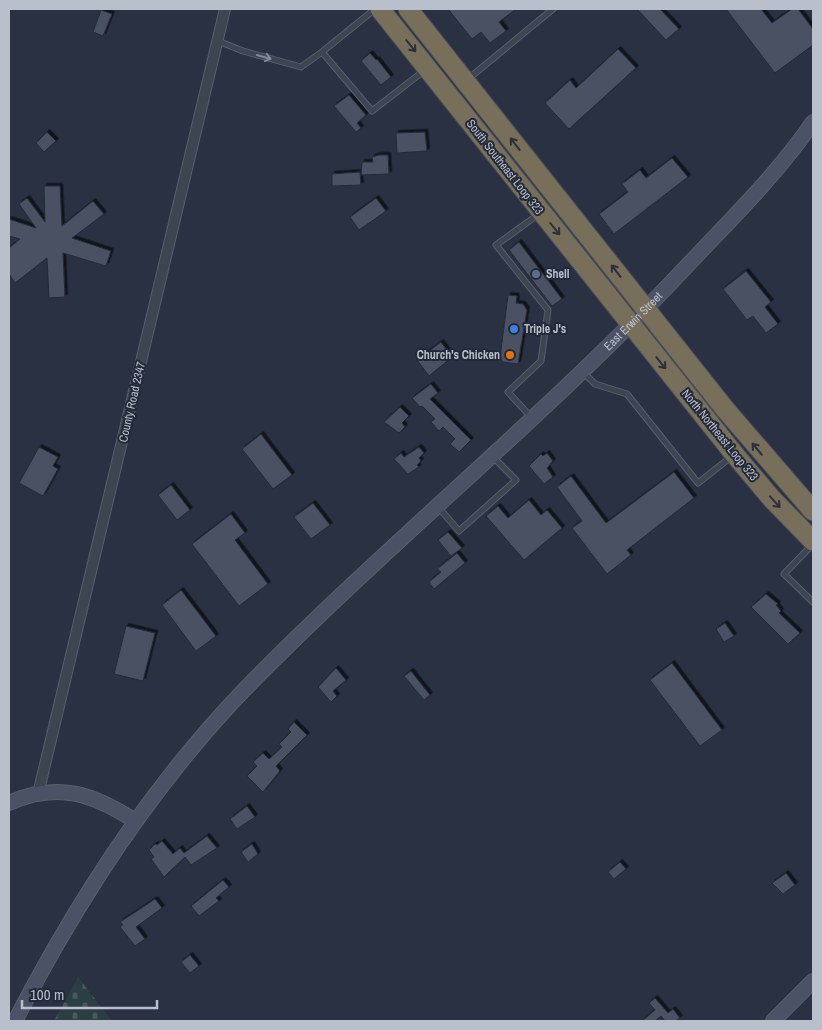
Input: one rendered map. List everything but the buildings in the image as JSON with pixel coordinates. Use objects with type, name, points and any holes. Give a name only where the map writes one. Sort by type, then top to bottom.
[{"type":"highway","name":"South Southeast Loop 323","points":[[380,9],[631,325]]},
{"type":"highway","name":"South Southeast Loop 323","points":[[408,9],[646,310]]},
{"type":"highway","name":"North Northeast Loop 323","points":[[646,310],[750,440],[813,511]]},
{"type":"highway","name":"North Northeast Loop 323","points":[[631,325],[735,455],[813,543]]},
{"type":"main road","name":"East Erwin Street","points":[[15,1021],[79,905],[136,821],[190,752],[244,690],[631,325],[774,173],[813,122]]},
{"type":"main road","points":[[9,803],[38,794],[63,792],[82,794],[108,804],[136,821]]},
{"type":"main road","points":[[773,1021],[813,981]]},
{"type":"street","name":"County Road 2347","points":[[38,794],[225,9]]},
{"type":"lane","points":[[218,42],[301,67],[375,9]]},
{"type":"lane","points":[[465,81],[553,9]]},
{"type":"lane","points":[[322,52],[372,111],[428,68]]},
{"type":"lane","points":[[533,419],[508,392],[541,361],[548,310],[496,245],[541,212]]},
{"type":"lane","points":[[582,372],[595,384],[627,394],[698,483],[735,455]]},
{"type":"lane","points":[[438,507],[459,531],[516,480],[493,457]]},
{"type":"lane","points":[[813,543],[784,574],[813,602]]},
{"type":"green space","points":[[78,977],[112,1021],[54,1021]]},
{"type":"place","name":"Shell","points":[[536,274]]},
{"type":"place","name":"Triple J's","points":[[514,329]]},
{"type":"place","name":"Church's Chicken","points":[[510,355]]}]
